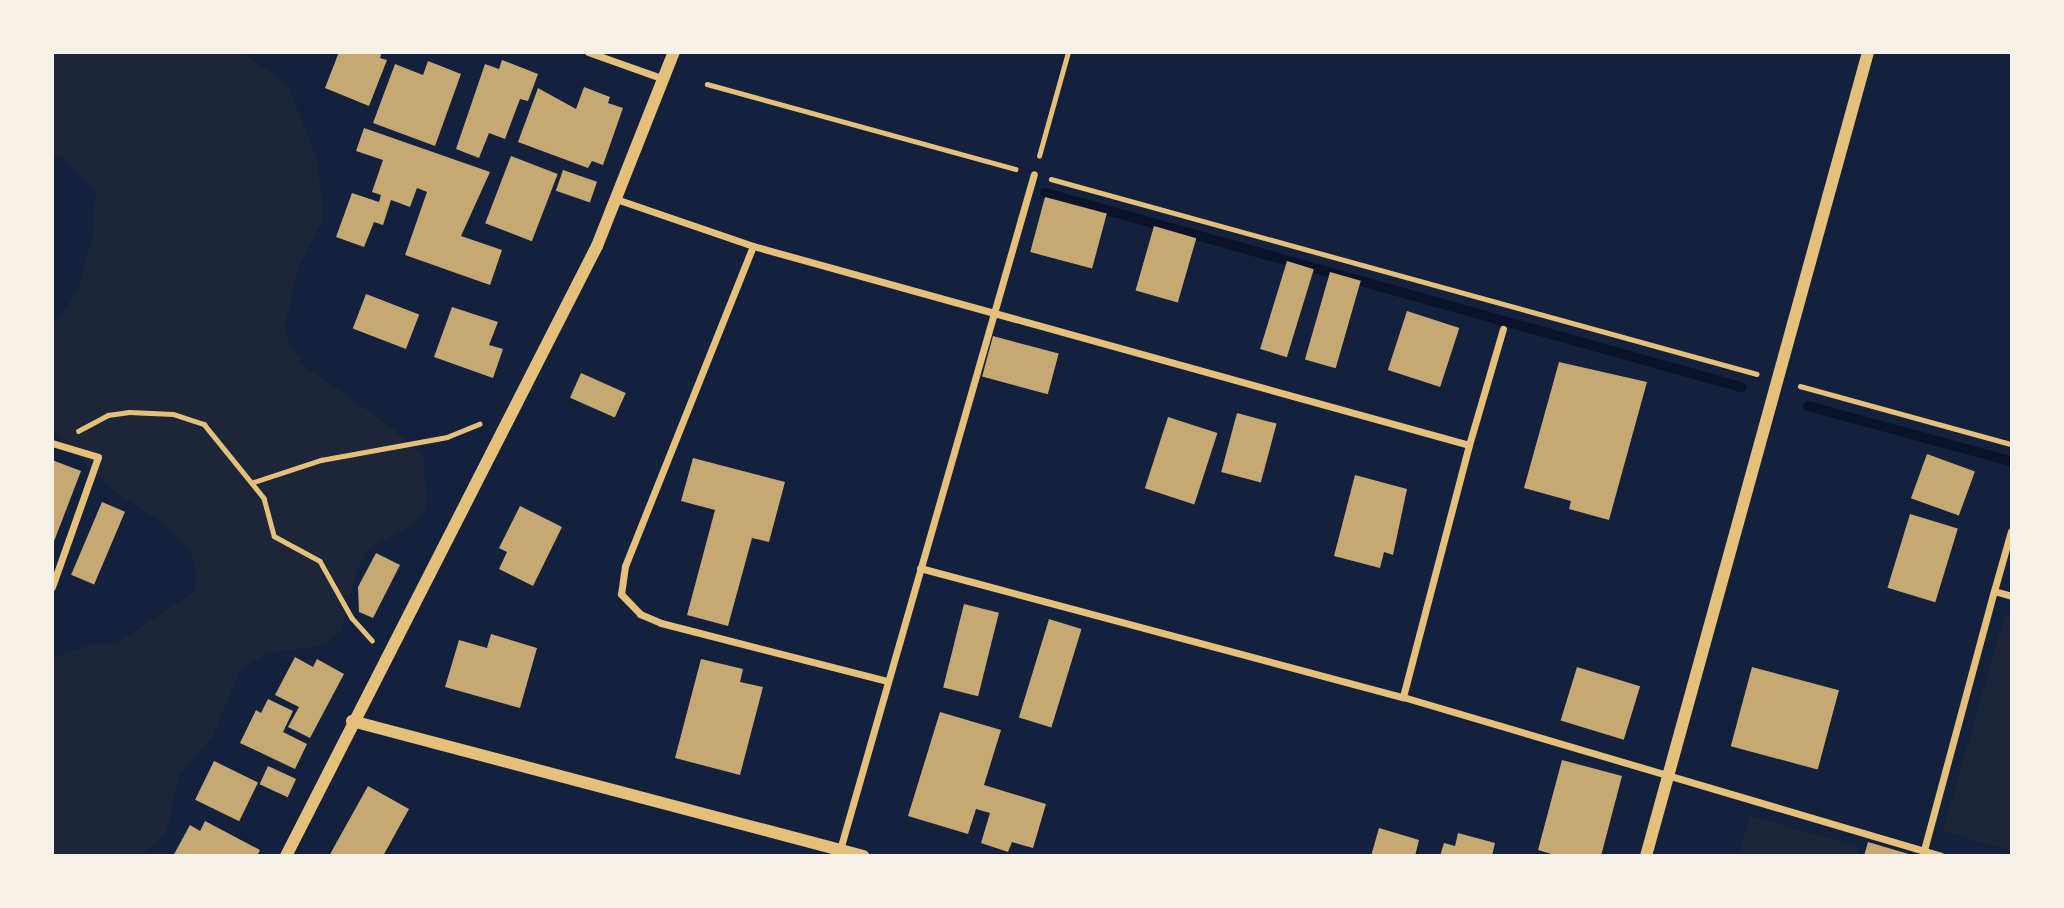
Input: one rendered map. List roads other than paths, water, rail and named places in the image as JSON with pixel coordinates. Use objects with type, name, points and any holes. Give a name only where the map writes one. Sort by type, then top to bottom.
[{"type":"street","points":[[588,52],[664,79]]},
{"type":"street","points":[[286,856],[352,721],[511,413],[616,199],[674,52]]},
{"type":"street","points":[[1646,856],[1868,52]]},
{"type":"street","points":[[839,852],[1034,174]]},
{"type":"street","points":[[616,199],[754,246],[1469,445]]},
{"type":"street","points":[[754,246],[625,566],[621,594],[640,614],[661,623],[887,681]]},
{"type":"street","points":[[1403,697],[1469,445],[1503,329]]},
{"type":"street","points":[[52,587],[98,457],[54,443]]},
{"type":"street","points":[[1924,850],[2011,531]]},
{"type":"street","points":[[920,568],[1403,697],[1670,773],[1941,856]]},
{"type":"street","points":[[1994,591],[2011,596]]},
{"type":"street","points":[[352,721],[839,852],[863,856]]},
{"type":"waterway","points":[[1045,193],[1741,387]]},
{"type":"waterway","points":[[1808,406],[2011,461]]}]
